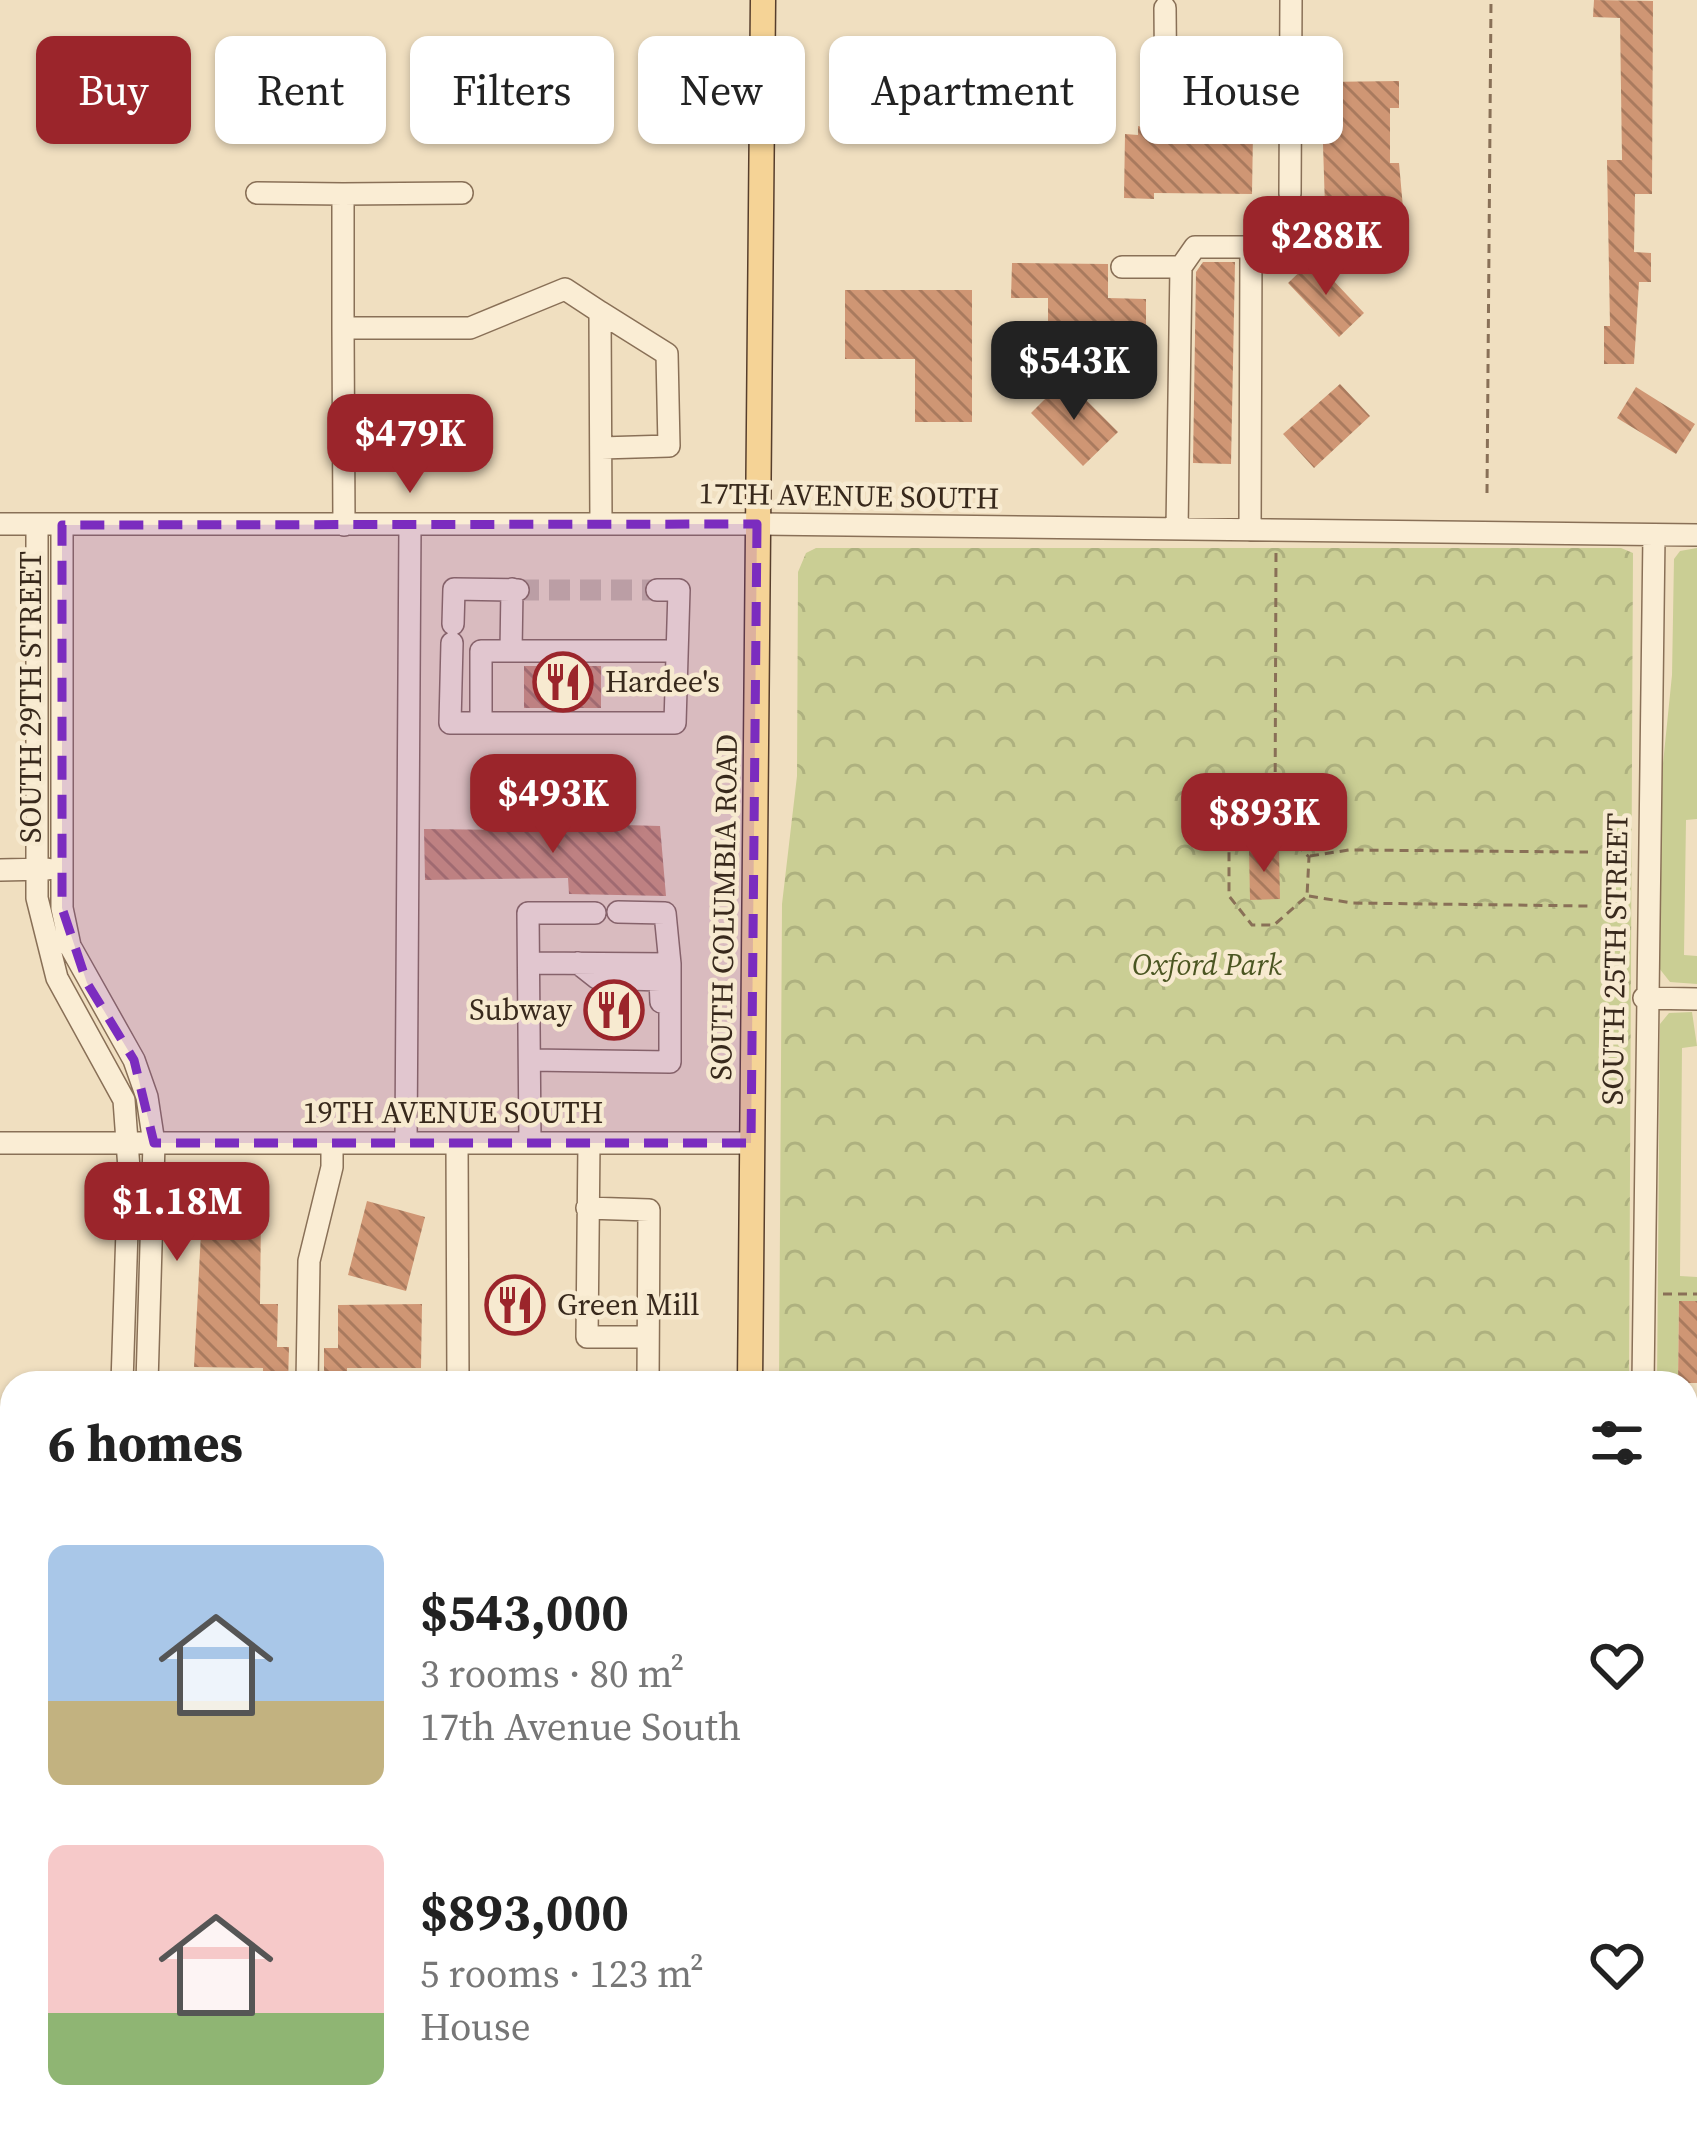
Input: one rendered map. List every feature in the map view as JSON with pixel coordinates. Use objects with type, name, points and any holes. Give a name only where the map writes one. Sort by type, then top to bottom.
[{"type":"main road","name":"SOUTH COLUMBIA ROAD","points":[[750,1371],[763,0]]},
{"type":"street","points":[[1290,194],[1291,0]]},
{"type":"street","points":[[1166,8],[1166,36]]},
{"type":"street","points":[[256,193],[462,193]]},
{"type":"street","points":[[343,194],[344,524]]},
{"type":"street","points":[[1178,529],[1181,267],[1195,247],[1251,248],[1250,530]]},
{"type":"street","points":[[1122,267],[1181,267]]},
{"type":"street","points":[[343,328],[470,328],[565,289],[667,354],[669,446],[601,448]]},
{"type":"street","points":[[600,312],[601,524]]},
{"type":"street","name":"17TH AVENUE SOUTH","points":[[0,524],[758,524],[1697,535]]},
{"type":"street","name":"SOUTH 29TH STREET","points":[[37,524],[36,869],[48,952],[67,999],[124,1100],[122,1371]]},
{"type":"street","name":"SOUTH 29TH STREET","points":[[62,524],[60,869],[70,946],[134,1060],[154,1143],[147,1371]]},
{"type":"street","points":[[406,1143],[410,524]]},
{"type":"street","name":"SOUTH 25TH STREET","points":[[1642,1371],[1654,535]]},
{"type":"street","points":[[512,651],[515,590],[454,589],[450,723],[675,723],[679,590],[657,590]]},
{"type":"street","points":[[481,723],[482,651],[677,651]]},
{"type":"street","points":[[412,704],[450,705]]},
{"type":"street","points":[[0,870],[36,869]]},
{"type":"street","name":"SOUTH 29TH STREET","points":[[36,869],[60,869]]},
{"type":"street","points":[[530,1060],[670,1063],[665,913],[528,913],[530,1143]]},
{"type":"street","points":[[529,963],[670,964]]},
{"type":"street","points":[[578,963],[597,978],[660,980],[663,1037],[670,1048]]},
{"type":"street","points":[[1644,998],[1697,999]]},
{"type":"street","points":[[0,1143],[154,1143]]},
{"type":"street","name":"19TH AVENUE SOUTH","points":[[154,1143],[752,1143]]},
{"type":"street","points":[[307,1371],[309,1262],[332,1167],[332,1143]]},
{"type":"street","points":[[458,1143],[458,1371]]},
{"type":"street","points":[[589,1143],[586,1337],[648,1337]]},
{"type":"street","points":[[587,1208],[649,1210],[648,1371]]},
{"type":"path","points":[[1487,493],[1492,0]]},
{"type":"path","points":[[1275,824],[1276,531]]},
{"type":"path","points":[[1252,824],[1275,824],[1309,857],[1307,896],[1274,925],[1252,925],[1229,896],[1229,850],[1252,824]]},
{"type":"path","points":[[1309,857],[1349,850],[1588,852]]},
{"type":"path","points":[[1307,896],[1352,903],[1588,906]]},
{"type":"path","points":[[1643,1293],[1697,1294]]},
{"type":"highlighted area","points":[[757,524],[751,1143],[154,1143],[134,1060],[87,983],[62,908],[62,525]]},
{"type":"green space","name":"Oxford Park","points":[[816,548],[1621,548],[1633,553],[1629,1371],[779,1371],[782,904],[797,776],[798,572],[806,553]]},
{"type":"green space","points":[[1697,548],[1697,819],[1686,820],[1684,955],[1697,956],[1697,984],[1670,982],[1659,968],[1660,793],[1672,675],[1674,559],[1680,551]]},
{"type":"green space","points":[[1692,1012],[1697,1046],[1682,1048],[1680,1276],[1697,1277],[1697,1301],[1679,1302],[1678,1371],[1657,1371],[1660,1024],[1669,1013]]},
{"type":"building","points":[[1594,0],[1653,1],[1652,194],[1635,194],[1634,252],[1651,253],[1651,282],[1639,282],[1634,364],[1604,364],[1604,326],[1610,326],[1607,160],[1622,160],[1620,18],[1593,17]]},
{"type":"building","points":[[1399,81],[1399,108],[1390,108],[1390,163],[1399,163],[1404,219],[1333,220],[1333,207],[1325,207],[1323,144],[1343,144],[1343,82]]},
{"type":"building","points":[[1138,126],[1140,144],[1253,144],[1252,194],[1154,193],[1154,199],[1124,198],[1125,134],[1138,135]]},
{"type":"building","points":[[1313,259],[1364,313],[1339,337],[1288,283]]},
{"type":"building","points":[[1203,262],[1235,262],[1231,464],[1193,463],[1196,272]]},
{"type":"building","points":[[1012,263],[1108,264],[1108,298],[1146,299],[1146,332],[1048,331],[1048,298],[1011,298]]},
{"type":"building","points":[[845,290],[972,290],[972,422],[915,422],[915,359],[845,359]]},
{"type":"building","points":[[1065,379],[1118,432],[1083,466],[1031,413]]},
{"type":"building","points":[[1340,384],[1370,416],[1314,468],[1283,434]]},
{"type":"building","points":[[1636,387],[1695,424],[1676,454],[1617,418]]},
{"type":"building","name":"Hardee's","points":[[524,666],[601,666],[601,708],[524,708]]},
{"type":"building","points":[[519,822],[660,826],[666,896],[569,894],[568,878],[425,880],[424,829],[518,830]]},
{"type":"building","points":[[1249,850],[1279,850],[1280,899],[1250,900]]},
{"type":"building","points":[[367,1201],[425,1217],[406,1291],[348,1275]]},
{"type":"building","points":[[202,1214],[261,1214],[260,1304],[278,1304],[277,1347],[289,1347],[288,1371],[194,1367]]},
{"type":"building","points":[[1679,1301],[1697,1301],[1697,1371],[1678,1371]]},
{"type":"building","points":[[422,1304],[421,1368],[324,1371],[324,1348],[338,1348],[338,1305]]},
{"type":"tunnel","points":[[518,590],[657,590]]},
{"type":"place","name":"Hardee's","points":[[563,682]]},
{"type":"place","name":"Subway","points":[[614,1010]]},
{"type":"place","name":"Green Mill","points":[[515,1305]]}]
